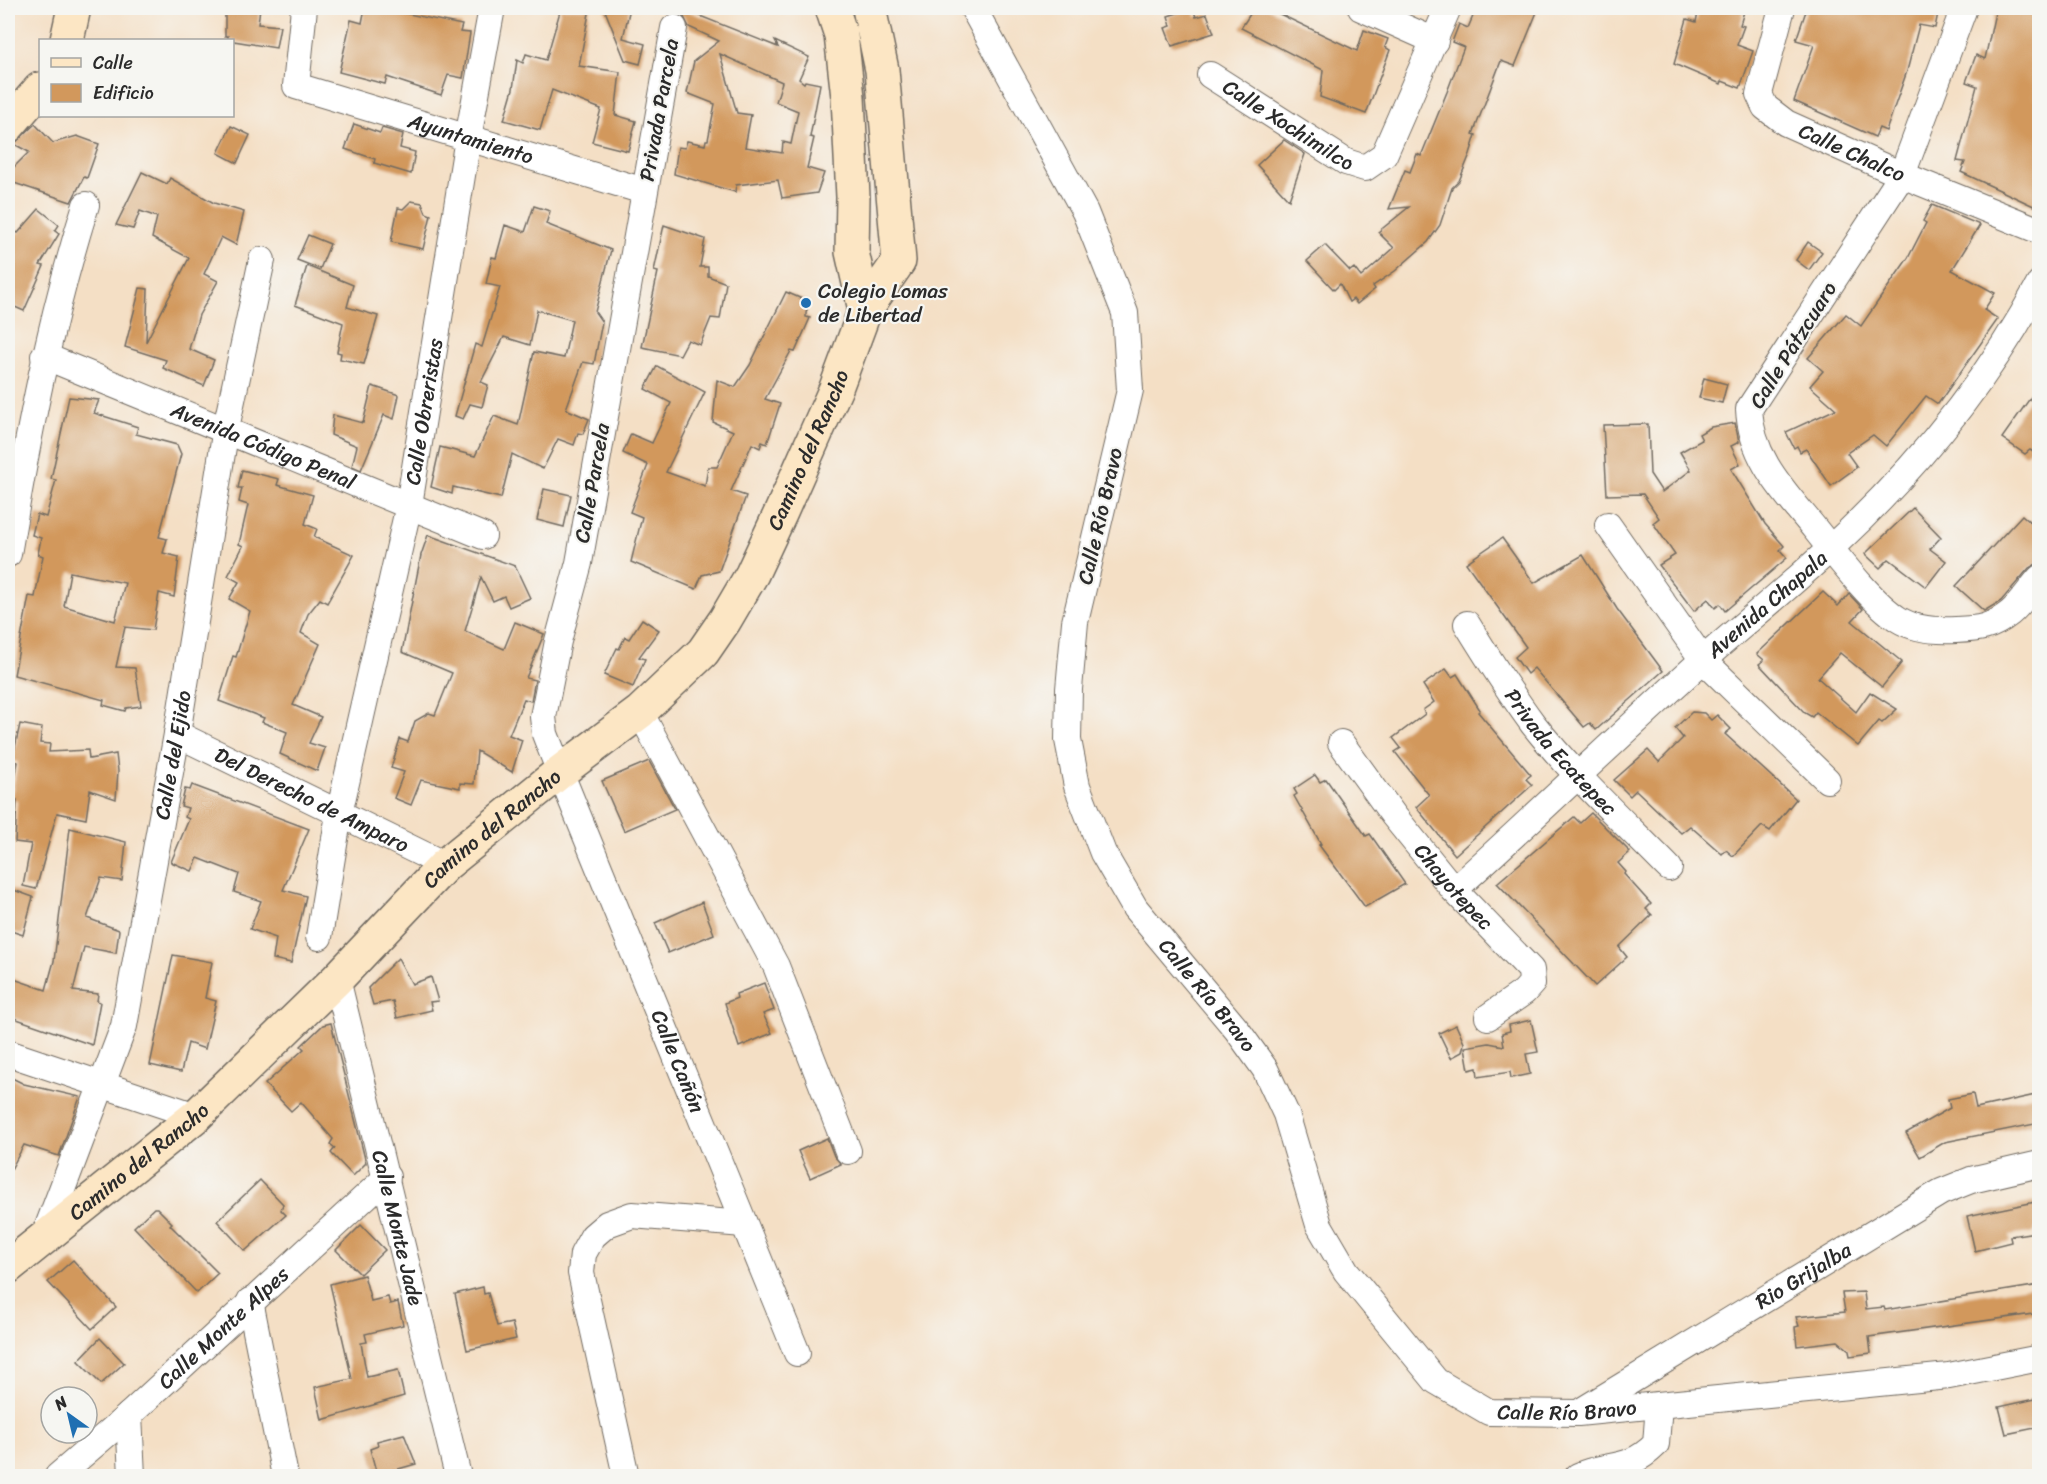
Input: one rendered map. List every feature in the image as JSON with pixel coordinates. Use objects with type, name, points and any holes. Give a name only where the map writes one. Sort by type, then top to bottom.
[{"type":"main road","points":[[67,39],[74,8]]},
{"type":"main road","points":[[832,8],[841,35],[848,97],[853,197],[852,252],[866,310]]},
{"type":"main road","name":"Camino del Rancho","points":[[8,1267],[196,1116],[337,979],[445,865],[560,772],[640,712],[703,652],[752,574],[836,388],[866,310],[898,261],[882,70],[869,8]]},
{"type":"main road","points":[[8,126],[39,90]]},
{"type":"street","name":"Ayuntamiento","points":[[304,8],[296,86],[644,191]]},
{"type":"street","name":"Calle Obreristas","points":[[319,937],[339,814],[409,505],[468,138],[492,8]]},
{"type":"street","name":"Calle Río Bravo","points":[[973,8],[1085,212],[1125,312],[1130,390],[1075,622],[1069,689],[1068,740],[1077,786],[1103,853],[1135,908],[1237,1030],[1265,1069],[1286,1114],[1319,1225],[1346,1271],[1436,1381],[1489,1412],[1578,1413],[1949,1376],[2040,1358]]},
{"type":"street","points":[[1361,8],[1435,41]]},
{"type":"street","name":"Calle Xochimilco","points":[[1210,75],[1346,162],[1365,168],[1384,155],[1448,8]]},
{"type":"street","name":"Calle Chalco","points":[[1782,8],[1759,94],[1765,107],[1786,123],[1902,175],[2040,231]]},
{"type":"street","name":"Calle Pátzcuaro","points":[[1964,8],[1902,175],[1749,409],[1750,429],[1759,456],[1771,475],[1830,549],[1899,620],[1936,631],[1984,629],[2011,612],[2040,578]]},
{"type":"street","name":"Privada Parcela","points":[[644,191],[674,28]]},
{"type":"street","name":"Calle Parcela","points":[[560,772],[545,734],[543,717],[558,641],[579,563],[644,191]]},
{"type":"street","points":[[8,554],[44,356],[65,272],[86,205]]},
{"type":"street","name":"Calle del Ejido","points":[[44,1238],[124,1026],[177,734],[226,428],[262,260]]},
{"type":"street","name":"Avenida Chapala","points":[[1454,890],[1579,777],[1703,660],[1830,549],[1921,454],[1974,390],[2018,324],[2040,283]]},
{"type":"street","name":"Avenida Código Penal","points":[[44,356],[226,428],[483,536]]},
{"type":"street","points":[[1608,525],[1703,660],[1827,780]]},
{"type":"street","name":"Privada Ecatepec","points":[[1467,624],[1518,704],[1579,777],[1669,868]]},
{"type":"street","points":[[640,712],[776,966],[848,1151]]},
{"type":"street","name":"Del Derecho de Amparo","points":[[177,734],[445,865]]},
{"type":"street","name":"Chayotepec","points":[[1341,742],[1394,816],[1454,890],[1531,970],[1532,983],[1524,992],[1488,1017]]},
{"type":"street","name":"Calle Cañón","points":[[560,772],[797,1353]]},
{"type":"street","name":"Calle Monte Jade","points":[[337,979],[458,1476]]},
{"type":"street","points":[[8,1053],[196,1116]]},
{"type":"street","name":"Rio Grijalba","points":[[1578,1413],[1941,1192],[1971,1179],[2040,1164]]},
{"type":"street","name":"Calle Monte Alpes","points":[[58,1476],[129,1415],[387,1177]]},
{"type":"street","points":[[626,1476],[581,1273],[583,1254],[593,1236],[607,1224],[632,1215],[744,1224]]},
{"type":"street","points":[[250,1301],[285,1476]]},
{"type":"street","points":[[1578,1476],[1626,1466],[1643,1457],[1656,1444],[1659,1405]]},
{"type":"street","points":[[129,1415],[132,1476]]},
{"type":"building","points":[[225,8],[260,8],[258,24],[280,26],[276,48],[234,41],[225,36]]},
{"type":"building","points":[[365,8],[395,8],[394,11],[462,25],[460,32],[470,33],[463,78],[448,75],[441,95],[387,77],[385,84],[339,72],[351,20],[362,23]]},
{"type":"building","points":[[561,8],[590,8],[579,66],[620,72],[615,115],[636,121],[628,151],[592,142],[601,109],[552,90],[540,130],[504,120],[513,89],[517,60],[523,63],[526,54],[546,60]]},
{"type":"building","points":[[604,8],[630,8],[623,38],[645,44],[640,64],[625,60]]},
{"type":"building","points":[[680,8],[778,47],[775,41],[809,57],[799,79],[804,83],[805,81],[820,84],[810,137],[814,138],[807,168],[824,173],[817,193],[782,198],[778,180],[736,185],[735,192],[674,174],[678,147],[685,148],[687,141],[705,145],[708,140],[715,104],[687,93],[694,61],[719,41],[689,27],[684,17],[678,14]],"holes":[[[720,54],[782,82],[776,102],[798,111],[791,144],[783,142],[782,153],[745,147],[751,115],[737,113]]]},
{"type":"building","points":[[1193,8],[1196,17],[1207,14],[1214,33],[1172,46],[1165,28],[1171,26],[1168,16]]},
{"type":"building","points":[[1254,8],[1267,8],[1357,51],[1364,30],[1388,39],[1385,47],[1390,50],[1366,114],[1320,97],[1323,70],[1241,28]]},
{"type":"building","points":[[1485,8],[1525,8],[1537,12],[1515,66],[1501,61],[1473,134],[1476,135],[1470,154],[1459,181],[1452,188],[1440,225],[1428,242],[1395,271],[1373,286],[1375,289],[1357,304],[1353,299],[1349,302],[1340,284],[1334,290],[1307,261],[1325,245],[1350,271],[1354,268],[1361,277],[1394,248],[1378,232],[1409,207],[1389,209],[1405,170],[1410,172],[1417,154],[1421,156],[1447,92],[1464,47],[1452,42],[1459,24],[1468,28],[1476,9],[1484,13]]},
{"type":"building","points":[[1704,8],[1745,8],[1740,25],[1744,26],[1737,45],[1753,51],[1740,88],[1722,81],[1721,84],[1674,64],[1687,19],[1696,22],[1698,12],[1702,13]]},
{"type":"building","points":[[1807,8],[1939,8],[1935,28],[1919,25],[1907,71],[1886,131],[1879,128],[1875,137],[1794,101],[1814,45],[1796,40]]},
{"type":"building","points":[[1996,8],[2040,8],[2040,209],[1961,172],[1965,162],[1957,161],[1977,86],[1966,82],[1976,55],[1985,59]]},
{"type":"building","points":[[35,124],[53,143],[77,136],[99,144],[87,178],[84,177],[71,202],[8,181],[8,173],[29,152],[14,144]]},
{"type":"building","points":[[354,124],[380,133],[382,128],[403,134],[400,148],[415,152],[411,174],[374,163],[375,159],[345,149]]},
{"type":"building","points":[[231,126],[250,135],[237,163],[218,153]]},
{"type":"building","points":[[1284,140],[1305,154],[1289,200],[1257,165]]},
{"type":"building","points":[[142,172],[167,184],[170,178],[214,203],[244,212],[236,245],[221,237],[204,274],[218,281],[199,315],[189,349],[214,360],[204,386],[163,368],[166,360],[125,347],[140,288],[148,289],[146,342],[189,258],[152,238],[157,217],[140,211],[133,229],[116,225]]},
{"type":"building","points":[[411,201],[422,203],[426,213],[431,215],[423,249],[391,242],[398,208],[403,209]]},
{"type":"building","points":[[1932,205],[1980,225],[1952,270],[1995,293],[1984,310],[1998,319],[1938,404],[1926,396],[1886,446],[1873,435],[1847,453],[1857,467],[1831,486],[1806,449],[1800,452],[1797,446],[1794,448],[1786,432],[1836,409],[1810,386],[1823,371],[1808,358],[1846,314],[1861,326],[1908,258],[1926,223],[1923,221]]},
{"type":"building","points":[[534,206],[550,211],[546,224],[611,250],[595,312],[602,322],[594,364],[583,362],[566,409],[589,419],[583,434],[578,433],[574,445],[558,439],[543,469],[512,454],[501,498],[453,487],[452,494],[431,487],[440,447],[475,456],[494,416],[518,425],[534,352],[564,358],[572,320],[537,310],[530,345],[504,337],[481,382],[488,385],[482,407],[470,404],[463,419],[455,416],[475,344],[482,347],[500,287],[486,284],[492,257],[496,258],[505,225],[525,232]]},
{"type":"building","points":[[39,209],[59,225],[55,231],[59,234],[40,265],[44,266],[24,311],[8,304],[8,228],[18,233]]},
{"type":"building","points":[[664,225],[705,239],[700,267],[708,267],[708,276],[726,283],[720,319],[711,318],[700,345],[688,340],[680,355],[642,347],[658,272],[654,271]]},
{"type":"building","points":[[308,235],[330,244],[320,269],[297,260]]},
{"type":"building","points":[[1808,242],[1822,252],[1809,270],[1796,260]]},
{"type":"building","points":[[307,266],[353,285],[347,307],[378,316],[364,364],[340,359],[341,353],[337,352],[343,323],[295,305]]},
{"type":"building","points":[[786,292],[809,302],[806,317],[810,318],[795,352],[791,351],[765,399],[780,404],[767,444],[762,442],[760,448],[752,444],[731,491],[746,496],[719,571],[702,575],[696,589],[631,562],[642,517],[630,512],[648,465],[623,453],[631,434],[652,443],[671,403],[645,389],[657,366],[705,392],[666,472],[705,486],[708,467],[717,467],[733,431],[713,422],[717,380],[735,387],[750,365]]},
{"type":"building","points":[[1704,378],[1727,384],[1722,403],[1699,398]]},
{"type":"building","points":[[2040,384],[2040,456],[2030,450],[2025,454],[2002,438]]},
{"type":"building","points":[[372,386],[399,395],[394,419],[384,415],[361,470],[352,466],[357,446],[331,435],[333,415],[363,423]]},
{"type":"building","points":[[69,397],[99,400],[94,413],[138,427],[136,434],[177,445],[181,454],[159,537],[167,539],[163,553],[179,557],[174,597],[159,593],[153,630],[125,627],[116,667],[135,668],[141,706],[126,708],[125,711],[103,705],[104,700],[14,675],[29,596],[35,597],[43,556],[38,554],[41,538],[32,535],[37,514],[46,517],[56,480],[51,479]],"holes":[[[70,572],[125,583],[115,621],[64,606]]]},
{"type":"building","points":[[1735,423],[1739,442],[1731,446],[1740,464],[1731,469],[1765,524],[1784,546],[1780,550],[1787,558],[1725,611],[1720,604],[1715,608],[1708,599],[1694,611],[1659,565],[1675,555],[1653,523],[1659,518],[1643,494],[1607,495],[1603,425],[1648,424],[1650,474],[1662,492],[1691,470],[1680,452],[1702,440],[1699,434],[1711,427]]},
{"type":"building","points":[[242,470],[279,479],[277,485],[313,495],[305,524],[317,529],[314,537],[354,555],[327,603],[320,599],[308,614],[301,633],[320,644],[293,705],[321,717],[309,743],[325,748],[317,771],[280,754],[287,732],[262,722],[264,718],[219,701],[250,611],[229,599],[239,582],[228,576],[243,546],[239,544],[248,505],[239,502],[242,488],[238,488]]},
{"type":"building","points":[[544,489],[571,495],[564,527],[537,520]]},
{"type":"building","points":[[1913,508],[1941,537],[1930,549],[1946,561],[1926,587],[1889,559],[1880,568],[1865,554]]},
{"type":"building","points":[[2040,512],[2040,562],[2029,568],[2001,601],[1984,611],[1956,586],[2022,515],[2030,522]]},
{"type":"building","points":[[428,535],[515,566],[530,598],[509,607],[504,596],[493,601],[481,577],[465,631],[504,649],[515,622],[544,634],[526,678],[535,680],[531,701],[524,699],[509,735],[522,740],[512,772],[477,751],[474,784],[460,783],[460,788],[421,780],[411,805],[394,798],[404,772],[391,768],[400,739],[408,742],[415,721],[429,713],[435,715],[452,673],[402,652],[421,555]]},
{"type":"building","points":[[1502,538],[1534,583],[1583,555],[1617,609],[1663,671],[1596,730],[1590,723],[1584,727],[1534,668],[1527,674],[1515,657],[1526,647],[1466,563]]},
{"type":"building","points":[[1823,592],[1838,606],[1849,594],[1863,609],[1852,621],[1902,662],[1882,687],[1840,653],[1818,678],[1856,712],[1870,692],[1897,709],[1882,723],[1879,721],[1858,746],[1816,712],[1812,717],[1805,713],[1759,664],[1764,660],[1757,654]]},
{"type":"building","points":[[642,619],[659,630],[639,657],[645,659],[633,687],[604,675],[617,648],[619,649],[625,637],[629,639]]},
{"type":"building","points":[[1446,669],[1452,677],[1457,674],[1480,710],[1478,712],[1531,775],[1526,779],[1532,785],[1455,855],[1416,807],[1429,795],[1395,752],[1401,748],[1393,738],[1425,714],[1423,710],[1434,702],[1423,685]]},
{"type":"building","points":[[1692,712],[1704,713],[1711,720],[1717,715],[1731,729],[1725,734],[1796,799],[1770,831],[1762,826],[1733,856],[1726,850],[1722,854],[1690,826],[1681,833],[1636,790],[1630,796],[1614,780],[1648,750],[1659,762],[1683,738],[1675,728]]},
{"type":"building","points":[[20,724],[42,728],[40,743],[50,744],[49,752],[88,750],[89,759],[116,754],[118,771],[116,799],[90,790],[86,819],[57,813],[36,889],[23,886],[31,844],[15,842],[17,800],[11,799],[18,762],[12,761]]},
{"type":"building","points":[[649,761],[675,809],[624,831],[602,781]]},
{"type":"building","points":[[1315,775],[1320,782],[1326,779],[1366,836],[1370,834],[1405,884],[1365,907],[1319,845],[1321,844],[1294,796],[1297,794],[1294,789]]},
{"type":"building","points":[[192,785],[309,829],[283,890],[306,896],[291,963],[273,959],[276,938],[250,929],[261,901],[234,892],[239,874],[198,858],[192,871],[171,862],[189,819],[185,817],[188,808],[181,806],[185,789],[190,790]]},
{"type":"building","points":[[1591,813],[1630,852],[1618,863],[1626,872],[1624,874],[1651,904],[1646,909],[1652,915],[1619,947],[1627,957],[1595,986],[1497,883],[1574,817],[1580,823]]},
{"type":"building","points":[[70,828],[126,842],[122,881],[101,878],[87,918],[119,930],[116,953],[84,947],[73,991],[98,994],[97,1001],[100,1002],[92,1045],[8,1016],[8,977],[46,990],[54,961]]},
{"type":"building","points":[[8,888],[33,897],[23,935],[8,930]]},
{"type":"building","points":[[702,902],[714,934],[668,953],[655,923]]},
{"type":"building","points":[[173,955],[212,962],[205,998],[216,1001],[205,1049],[188,1043],[181,1072],[150,1065]]},
{"type":"building","points":[[398,958],[412,984],[431,977],[438,1001],[430,1002],[432,1010],[397,1018],[393,1001],[373,1005],[368,988]]},
{"type":"building","points":[[764,983],[774,1010],[763,1014],[772,1033],[739,1047],[725,1003],[737,998],[736,994]]},
{"type":"building","points":[[1531,1020],[1538,1052],[1526,1054],[1530,1074],[1511,1078],[1510,1072],[1478,1077],[1477,1068],[1469,1070],[1465,1047],[1489,1043],[1504,1046],[1502,1033],[1510,1031],[1509,1025]]},
{"type":"building","points":[[331,1023],[366,1163],[353,1176],[331,1153],[335,1148],[330,1144],[333,1139],[301,1102],[291,1111],[265,1084],[304,1049],[301,1046],[323,1025]]},
{"type":"building","points":[[1456,1025],[1464,1043],[1462,1052],[1451,1058],[1439,1033]]},
{"type":"building","points":[[8,1076],[24,1084],[80,1097],[59,1156],[24,1145],[8,1175]]},
{"type":"building","points":[[1973,1094],[1976,1108],[2040,1094],[2040,1123],[1945,1142],[1920,1157],[1906,1133],[1950,1108],[1948,1099]]},
{"type":"building","points":[[827,1138],[834,1156],[841,1164],[810,1178],[798,1151]]},
{"type":"building","points":[[260,1180],[283,1204],[281,1210],[286,1215],[245,1251],[217,1221]]},
{"type":"building","points":[[2040,1201],[2040,1228],[2035,1229],[2035,1232],[2010,1236],[2011,1242],[1975,1251],[1967,1216]]},
{"type":"building","points":[[154,1208],[157,1208],[172,1223],[170,1225],[218,1273],[197,1293],[134,1227]]},
{"type":"building","points":[[361,1225],[385,1250],[360,1274],[336,1250]]},
{"type":"building","points":[[73,1260],[116,1307],[92,1329],[48,1282]]},
{"type":"building","points":[[364,1275],[371,1301],[388,1297],[390,1304],[398,1302],[403,1325],[365,1334],[367,1342],[361,1343],[367,1377],[398,1370],[404,1396],[322,1420],[315,1387],[352,1379],[330,1284]]},
{"type":"building","points":[[2040,1285],[2040,1313],[1869,1337],[1871,1353],[1850,1356],[1849,1350],[1838,1341],[1797,1346],[1795,1327],[1799,1326],[1796,1317],[1845,1312],[1842,1293],[1864,1292],[1866,1309],[1884,1307],[1885,1310]]},
{"type":"building","points":[[483,1287],[484,1294],[488,1293],[497,1326],[512,1323],[516,1339],[467,1350],[455,1294]]},
{"type":"building","points":[[100,1338],[124,1363],[101,1384],[78,1361]]},
{"type":"building","points":[[2040,1398],[2040,1427],[2006,1434],[1999,1407]]},
{"type":"building","points":[[404,1434],[416,1464],[377,1475],[370,1449],[378,1446],[377,1441]]},
{"type":"place","name":"Colegio Lomas de Libertad","points":[[806,303]]}]
